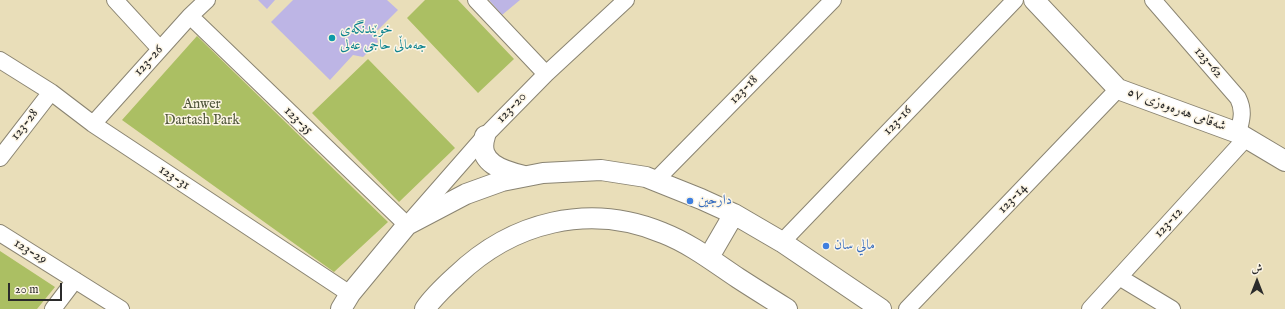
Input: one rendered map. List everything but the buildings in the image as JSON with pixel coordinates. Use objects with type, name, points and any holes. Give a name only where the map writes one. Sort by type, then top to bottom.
[{"type":"street","points":[[115,0],[160,49]]},
{"type":"street","name":"123-26","points":[[93,124],[190,16],[207,0]]},
{"type":"street","points":[[476,0],[546,74]]},
{"type":"street","name":"123-20","points":[[407,225],[485,136],[546,74],[626,0]]},
{"type":"street","name":"123-18","points":[[655,181],[833,0]]},
{"type":"street","name":"123-16","points":[[782,242],[1015,0]]},
{"type":"street","name":"شەقامی هەرەوەزی ٥٧","points":[[1034,0],[1118,89],[1248,138],[1285,145]]},
{"type":"street","name":"123-62","points":[[1153,0],[1238,98],[1243,107],[1243,117],[1248,138]]},
{"type":"street","name":"123-35","points":[[190,16],[407,225]]},
{"type":"street","name":"123-31","points":[[0,60],[51,92],[93,124],[346,301]]},
{"type":"street","name":"123-14","points":[[908,309],[1118,89]]},
{"type":"street","name":"123-28","points":[[0,158],[51,92]]},
{"type":"street","points":[[485,136],[483,152],[488,159],[505,171],[525,176]]},
{"type":"street","name":"شەقامی هەرەوەزی ٥٧","points":[[1248,138],[1285,162]]},
{"type":"street","name":"123-12","points":[[1090,309],[1248,138]]},
{"type":"street","points":[[346,301],[407,225],[466,194],[502,181],[525,176],[573,170],[600,170],[624,173],[655,181],[734,214],[782,242],[881,309]]},
{"type":"street","points":[[709,257],[734,214]]},
{"type":"street","points":[[425,309],[434,297],[456,275],[487,250],[512,236],[537,225],[568,219],[614,219],[663,232],[709,257],[738,278],[788,309]]},
{"type":"street","name":"123-29","points":[[0,233],[120,309]]},
{"type":"street","points":[[1119,277],[1172,309]]},
{"type":"street","points":[[53,309],[75,280]]},
{"type":"green space","points":[[425,0],[458,0],[514,59],[478,93],[407,18]]},
{"type":"green space","name":"Anwer Dartash Park","points":[[197,36],[388,222],[334,272],[122,120]]},
{"type":"green space","points":[[368,59],[455,148],[399,202],[312,113]]},
{"type":"green space","points":[[0,251],[55,287],[37,309],[0,309]]},
{"type":"place","name":"خوێندنگەی جەماڵی حاجی عەلی","points":[[332,38]]},
{"type":"place","name":"دارجين","points":[[690,201]]},
{"type":"place","name":"مالي سان","points":[[826,246]]}]
